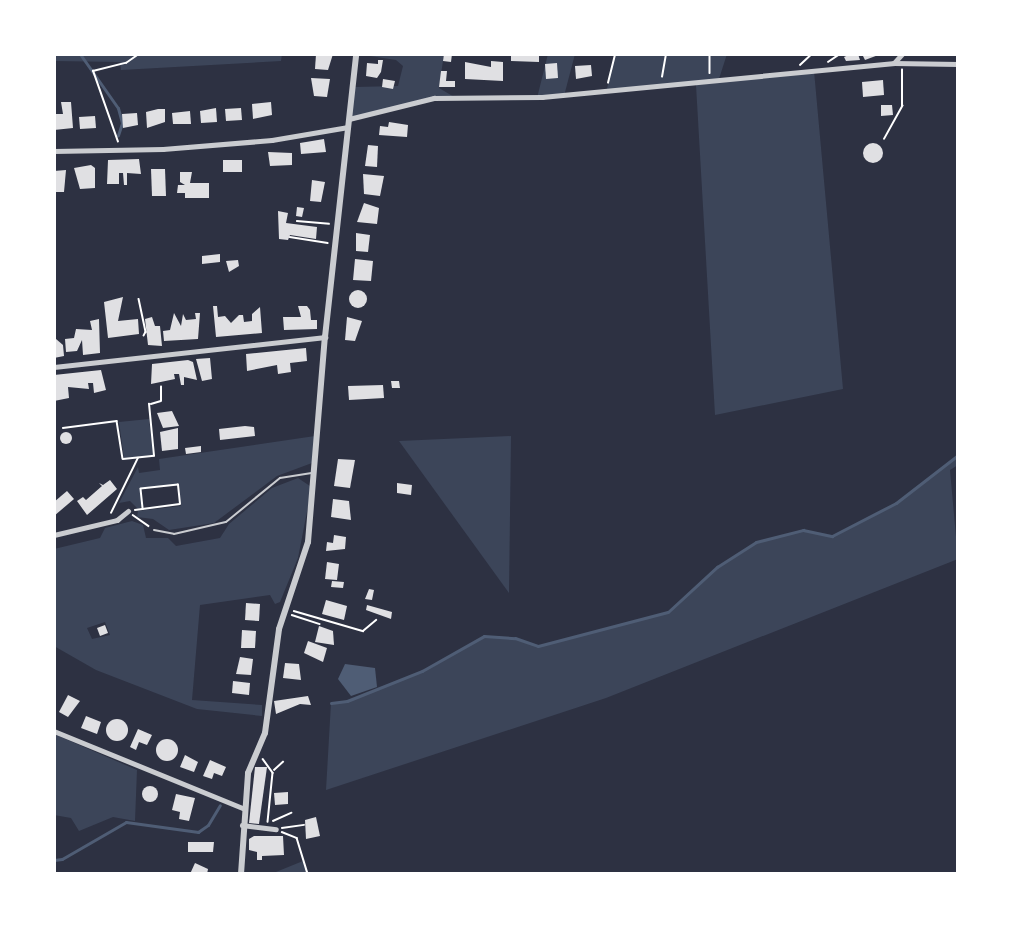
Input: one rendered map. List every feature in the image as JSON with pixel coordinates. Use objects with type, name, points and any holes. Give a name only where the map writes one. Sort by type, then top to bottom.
[{"type":"street","points":[[241,874],[243,808],[248,773],[268,721],[274,657],[284,610],[304,561],[315,473],[325,337],[356,54]]},
{"type":"street","points":[[894,63],[902,54]]},
{"type":"street","points":[[349,119],[428,99],[499,100],[606,93],[894,63],[958,64]]},
{"type":"street","points":[[54,151],[272,140],[348,128]]},
{"type":"street","points":[[54,367],[325,337]]},
{"type":"street","points":[[54,535],[107,522],[128,511]]},
{"type":"street","points":[[54,731],[243,808]]},
{"type":"street","points":[[242,825],[276,829]]},
{"type":"lane","points":[[154,530],[174,534],[226,522],[280,478],[315,473]]},
{"type":"path","points":[[118,148],[94,76],[96,69],[126,63],[139,54]]},
{"type":"path","points":[[606,93],[615,54]]},
{"type":"path","points":[[661,88],[666,54]]},
{"type":"path","points":[[709,83],[710,54]]},
{"type":"path","points":[[790,73],[812,54]]},
{"type":"path","points":[[884,139],[902,106],[902,63]]},
{"type":"path","points":[[297,221],[337,224]]},
{"type":"path","points":[[290,237],[335,245]]},
{"type":"path","points":[[139,299],[146,332],[144,336]]},
{"type":"path","points":[[63,428],[117,421],[123,459],[154,456],[150,404],[161,401],[161,387]]},
{"type":"path","points":[[107,522],[138,458]]},
{"type":"path","points":[[128,511],[143,509],[180,504],[178,484],[141,489],[143,509]]},
{"type":"path","points":[[128,511],[154,530]]},
{"type":"path","points":[[284,610],[363,631],[376,620]]},
{"type":"path","points":[[284,610],[320,624]]},
{"type":"path","points":[[256,754],[273,770]]},
{"type":"path","points":[[268,823],[273,770],[283,762]]},
{"type":"path","points":[[258,827],[291,813]]},
{"type":"path","points":[[276,829],[304,825]]},
{"type":"path","points":[[276,829],[297,838],[309,874]]},
{"type":"shaded area","points":[[54,54],[282,54],[281,61],[121,70],[120,62],[54,61]]},
{"type":"shaded area","points":[[357,54],[444,54],[439,88],[456,98],[434,98],[349,119],[355,87],[398,86],[403,66],[396,60]]},
{"type":"shaded area","points":[[548,54],[575,54],[564,96],[537,98]]},
{"type":"shaded area","points":[[615,54],[727,54],[718,82],[814,71],[843,389],[715,415],[696,85],[606,93]]},
{"type":"shaded area","points":[[149,419],[153,455],[124,458],[119,422]]},
{"type":"shaded area","points":[[315,436],[312,463],[277,476],[214,523],[169,530],[153,519],[137,517],[138,511],[181,506],[179,484],[140,489],[142,507],[138,509],[130,501],[119,503],[138,467],[139,473],[160,470],[159,459]]},
{"type":"shaded area","points":[[511,436],[509,593],[399,441]]},
{"type":"shaded area","points":[[958,455],[958,465],[950,470],[958,559],[606,698],[326,790],[331,703],[347,701],[422,671],[484,636],[515,638],[538,646],[668,612],[717,567],[756,542],[803,530],[832,536],[896,503]]},
{"type":"shaded area","points":[[298,478],[310,486],[311,491],[298,558],[280,602],[275,604],[270,595],[200,605],[192,700],[262,705],[262,716],[197,709],[96,670],[54,646],[54,549],[100,538],[105,528],[132,521],[143,525],[146,538],[168,538],[176,546],[220,538],[229,524],[272,488]],"holes":[[[105,622],[110,635],[92,639],[87,628]]]},
{"type":"shaded area","points":[[345,664],[375,668],[377,687],[351,696],[338,679]]},
{"type":"shaded area","points":[[54,734],[137,770],[135,821],[113,817],[79,831],[71,818],[54,815]]},
{"type":"shaded area","points":[[303,861],[308,874],[271,874]]},
{"type":"building","points":[[316,54],[333,54],[328,70],[315,69]]},
{"type":"building","points":[[444,54],[452,54],[451,62],[443,61]]},
{"type":"building","points":[[511,54],[539,54],[539,62],[511,61]]},
{"type":"building","points":[[858,54],[860,60],[846,61],[844,57]]},
{"type":"building","points":[[862,54],[881,54],[865,60]]},
{"type":"building","points":[[378,60],[383,60],[381,72],[377,78],[366,76],[367,63],[378,64]]},
{"type":"building","points":[[491,61],[503,62],[503,81],[465,79],[465,62],[491,67]]},
{"type":"building","points":[[557,63],[558,78],[546,79],[545,64]]},
{"type":"building","points":[[591,65],[592,76],[576,79],[575,66]]},
{"type":"building","points":[[441,71],[447,71],[446,81],[455,81],[455,87],[439,87]]},
{"type":"building","points":[[311,78],[330,79],[327,97],[314,96]]},
{"type":"building","points":[[383,79],[395,81],[393,89],[382,87]]},
{"type":"building","points":[[883,80],[884,95],[863,97],[862,82]]},
{"type":"building","points":[[61,102],[71,102],[73,128],[54,130],[54,114],[63,114]]},
{"type":"building","points":[[271,102],[272,115],[253,119],[252,104]]},
{"type":"building","points":[[881,105],[892,105],[893,115],[881,116]]},
{"type":"building","points":[[216,108],[217,122],[201,123],[200,111]]},
{"type":"building","points":[[241,108],[242,120],[226,121],[225,109]]},
{"type":"building","points":[[165,109],[165,122],[147,128],[146,112]]},
{"type":"building","points":[[190,111],[191,124],[173,124],[172,113]]},
{"type":"building","points":[[137,113],[138,125],[123,128],[122,114]]},
{"type":"building","points":[[95,116],[96,128],[80,129],[79,117]]},
{"type":"building","points":[[389,122],[408,125],[407,137],[379,135],[380,126],[388,127]]},
{"type":"building","points":[[324,139],[326,152],[301,154],[300,143]]},
{"type":"building","points":[[873,143],[880,146],[883,153],[880,160],[873,163],[866,160],[863,153],[866,146]]},
{"type":"building","points":[[368,145],[378,146],[377,167],[365,166]]},
{"type":"building","points":[[268,152],[292,153],[292,165],[270,166]]},
{"type":"building","points":[[139,159],[141,174],[127,173],[127,185],[124,185],[123,173],[119,173],[119,184],[107,184],[108,160]]},
{"type":"building","points":[[223,160],[242,160],[242,172],[223,172]]},
{"type":"building","points":[[91,165],[95,168],[95,188],[80,189],[74,168]]},
{"type":"building","points":[[151,169],[165,169],[166,196],[152,196]]},
{"type":"building","points":[[66,170],[64,192],[56,192],[54,171]]},
{"type":"building","points":[[180,172],[192,172],[190,183],[209,183],[209,198],[185,198],[185,193],[177,193],[178,185],[185,185],[180,182]]},
{"type":"building","points":[[363,174],[384,176],[380,196],[364,194]]},
{"type":"building","points":[[312,180],[325,182],[321,202],[310,201]]},
{"type":"building","points":[[364,203],[379,208],[377,224],[357,222]]},
{"type":"building","points":[[297,207],[304,208],[302,217],[296,216]]},
{"type":"building","points":[[278,211],[288,213],[286,223],[317,227],[316,239],[290,235],[288,240],[279,239]]},
{"type":"building","points":[[356,233],[370,235],[368,252],[356,251]]},
{"type":"building","points":[[220,254],[220,262],[202,264],[202,256]]},
{"type":"building","points":[[355,259],[373,261],[371,281],[353,280]]},
{"type":"building","points":[[238,260],[239,266],[229,272],[226,261]]},
{"type":"building","points":[[358,290],[364,293],[367,299],[364,305],[358,308],[352,305],[349,299],[352,293]]},
{"type":"building","points":[[123,297],[118,321],[138,319],[139,334],[108,338],[104,302]]},
{"type":"building","points":[[213,306],[217,306],[218,317],[225,316],[231,323],[239,315],[243,315],[244,322],[252,321],[252,314],[260,307],[262,333],[216,337]]},
{"type":"building","points":[[298,306],[307,306],[311,320],[317,320],[317,329],[284,330],[283,317],[301,317]]},
{"type":"building","points":[[174,313],[181,326],[183,314],[186,320],[196,319],[195,313],[200,313],[198,339],[164,341],[163,331],[170,330]]},
{"type":"building","points":[[152,317],[155,326],[160,326],[162,346],[148,345],[145,319]]},
{"type":"building","points":[[347,317],[362,321],[355,341],[345,340]]},
{"type":"building","points":[[99,319],[100,353],[83,355],[82,340],[77,351],[66,352],[65,339],[74,338],[76,329],[92,330],[90,321]]},
{"type":"building","points":[[56,339],[63,345],[64,356],[54,358]]},
{"type":"building","points":[[306,348],[307,361],[290,363],[291,372],[278,374],[277,365],[247,371],[246,354]]},
{"type":"building","points":[[210,358],[212,379],[202,381],[196,359]]},
{"type":"building","points":[[188,360],[193,362],[197,380],[184,377],[184,385],[181,385],[179,374],[174,374],[175,379],[151,384],[152,364]]},
{"type":"building","points":[[101,370],[106,390],[94,393],[93,383],[88,383],[89,389],[68,387],[69,398],[54,401],[54,375]]},
{"type":"building","points":[[391,381],[399,381],[400,388],[392,388]]},
{"type":"building","points":[[383,385],[384,398],[349,400],[348,386]]},
{"type":"building","points":[[172,411],[179,426],[163,428],[157,413]]},
{"type":"building","points":[[254,427],[255,436],[220,440],[219,429]]},
{"type":"building","points":[[178,428],[178,449],[162,451],[160,432]]},
{"type":"building","points":[[66,432],[72,438],[66,444],[60,438]]},
{"type":"building","points":[[201,446],[201,452],[186,454],[185,448]]},
{"type":"building","points":[[338,459],[355,460],[350,488],[334,486]]},
{"type":"building","points":[[110,480],[117,489],[87,515],[77,501],[83,497],[86,500],[102,486],[99,483],[103,485]]},
{"type":"building","points":[[397,483],[412,485],[411,495],[397,493]]},
{"type":"building","points":[[67,491],[74,499],[54,516],[54,502]]},
{"type":"building","points":[[333,499],[349,501],[351,520],[331,517]]},
{"type":"building","points":[[334,535],[346,537],[345,549],[326,551],[327,542],[333,543]]},
{"type":"building","points":[[327,562],[339,564],[337,580],[325,579]]},
{"type":"building","points":[[332,581],[344,582],[343,588],[331,587]]},
{"type":"building","points":[[369,589],[374,590],[372,600],[365,599]]},
{"type":"building","points":[[326,600],[347,606],[344,620],[322,614]]},
{"type":"building","points":[[246,603],[260,604],[259,621],[245,620]]},
{"type":"building","points":[[367,605],[392,612],[391,619],[366,610]]},
{"type":"building","points":[[105,625],[108,633],[100,636],[97,628]]},
{"type":"building","points":[[319,626],[333,631],[334,645],[315,642]]},
{"type":"building","points":[[242,630],[256,631],[255,648],[241,648]]},
{"type":"building","points":[[308,641],[327,648],[323,662],[304,653]]},
{"type":"building","points":[[240,657],[253,659],[251,675],[236,674]]},
{"type":"building","points":[[285,663],[299,664],[301,680],[283,678]]},
{"type":"building","points":[[233,681],[250,683],[249,695],[232,693]]},
{"type":"building","points":[[68,695],[80,701],[68,717],[59,712]]},
{"type":"building","points":[[308,696],[311,705],[300,704],[276,714],[274,701]]},
{"type":"building","points":[[86,716],[101,722],[97,734],[81,728]]},
{"type":"building","points":[[117,719],[125,722],[128,730],[125,738],[117,741],[109,738],[106,730],[109,722]]},
{"type":"building","points":[[138,729],[152,735],[147,745],[139,742],[136,750],[130,747]]},
{"type":"building","points":[[167,739],[175,742],[178,750],[175,758],[167,761],[159,758],[156,750],[159,742]]},
{"type":"building","points":[[185,755],[198,762],[194,772],[180,767]]},
{"type":"building","points":[[210,760],[226,767],[222,776],[214,773],[212,779],[203,776]]},
{"type":"building","points":[[255,767],[267,767],[259,824],[249,823]]},
{"type":"building","points":[[150,786],[158,794],[150,802],[142,794]]},
{"type":"building","points":[[288,792],[288,804],[275,805],[274,793]]},
{"type":"building","points":[[176,794],[195,798],[189,821],[179,819],[180,812],[172,810]]},
{"type":"building","points":[[316,817],[320,836],[306,839],[305,820]]},
{"type":"building","points":[[254,836],[283,836],[284,855],[262,856],[262,860],[257,860],[257,852],[249,850],[249,839]]},
{"type":"building","points":[[188,842],[214,842],[213,852],[188,852]]},
{"type":"building","points":[[195,863],[208,869],[207,874],[190,874]]},
{"type":"waterway","points":[[80,54],[118,108],[122,123],[118,135]]},
{"type":"waterway","points":[[331,703],[347,701],[422,671],[484,636],[515,638],[538,646],[668,612],[717,567],[756,542],[803,530],[832,536],[896,503],[958,455]]},
{"type":"waterway","points":[[54,860],[62,859],[126,822],[198,832],[208,825],[220,805]]}]
